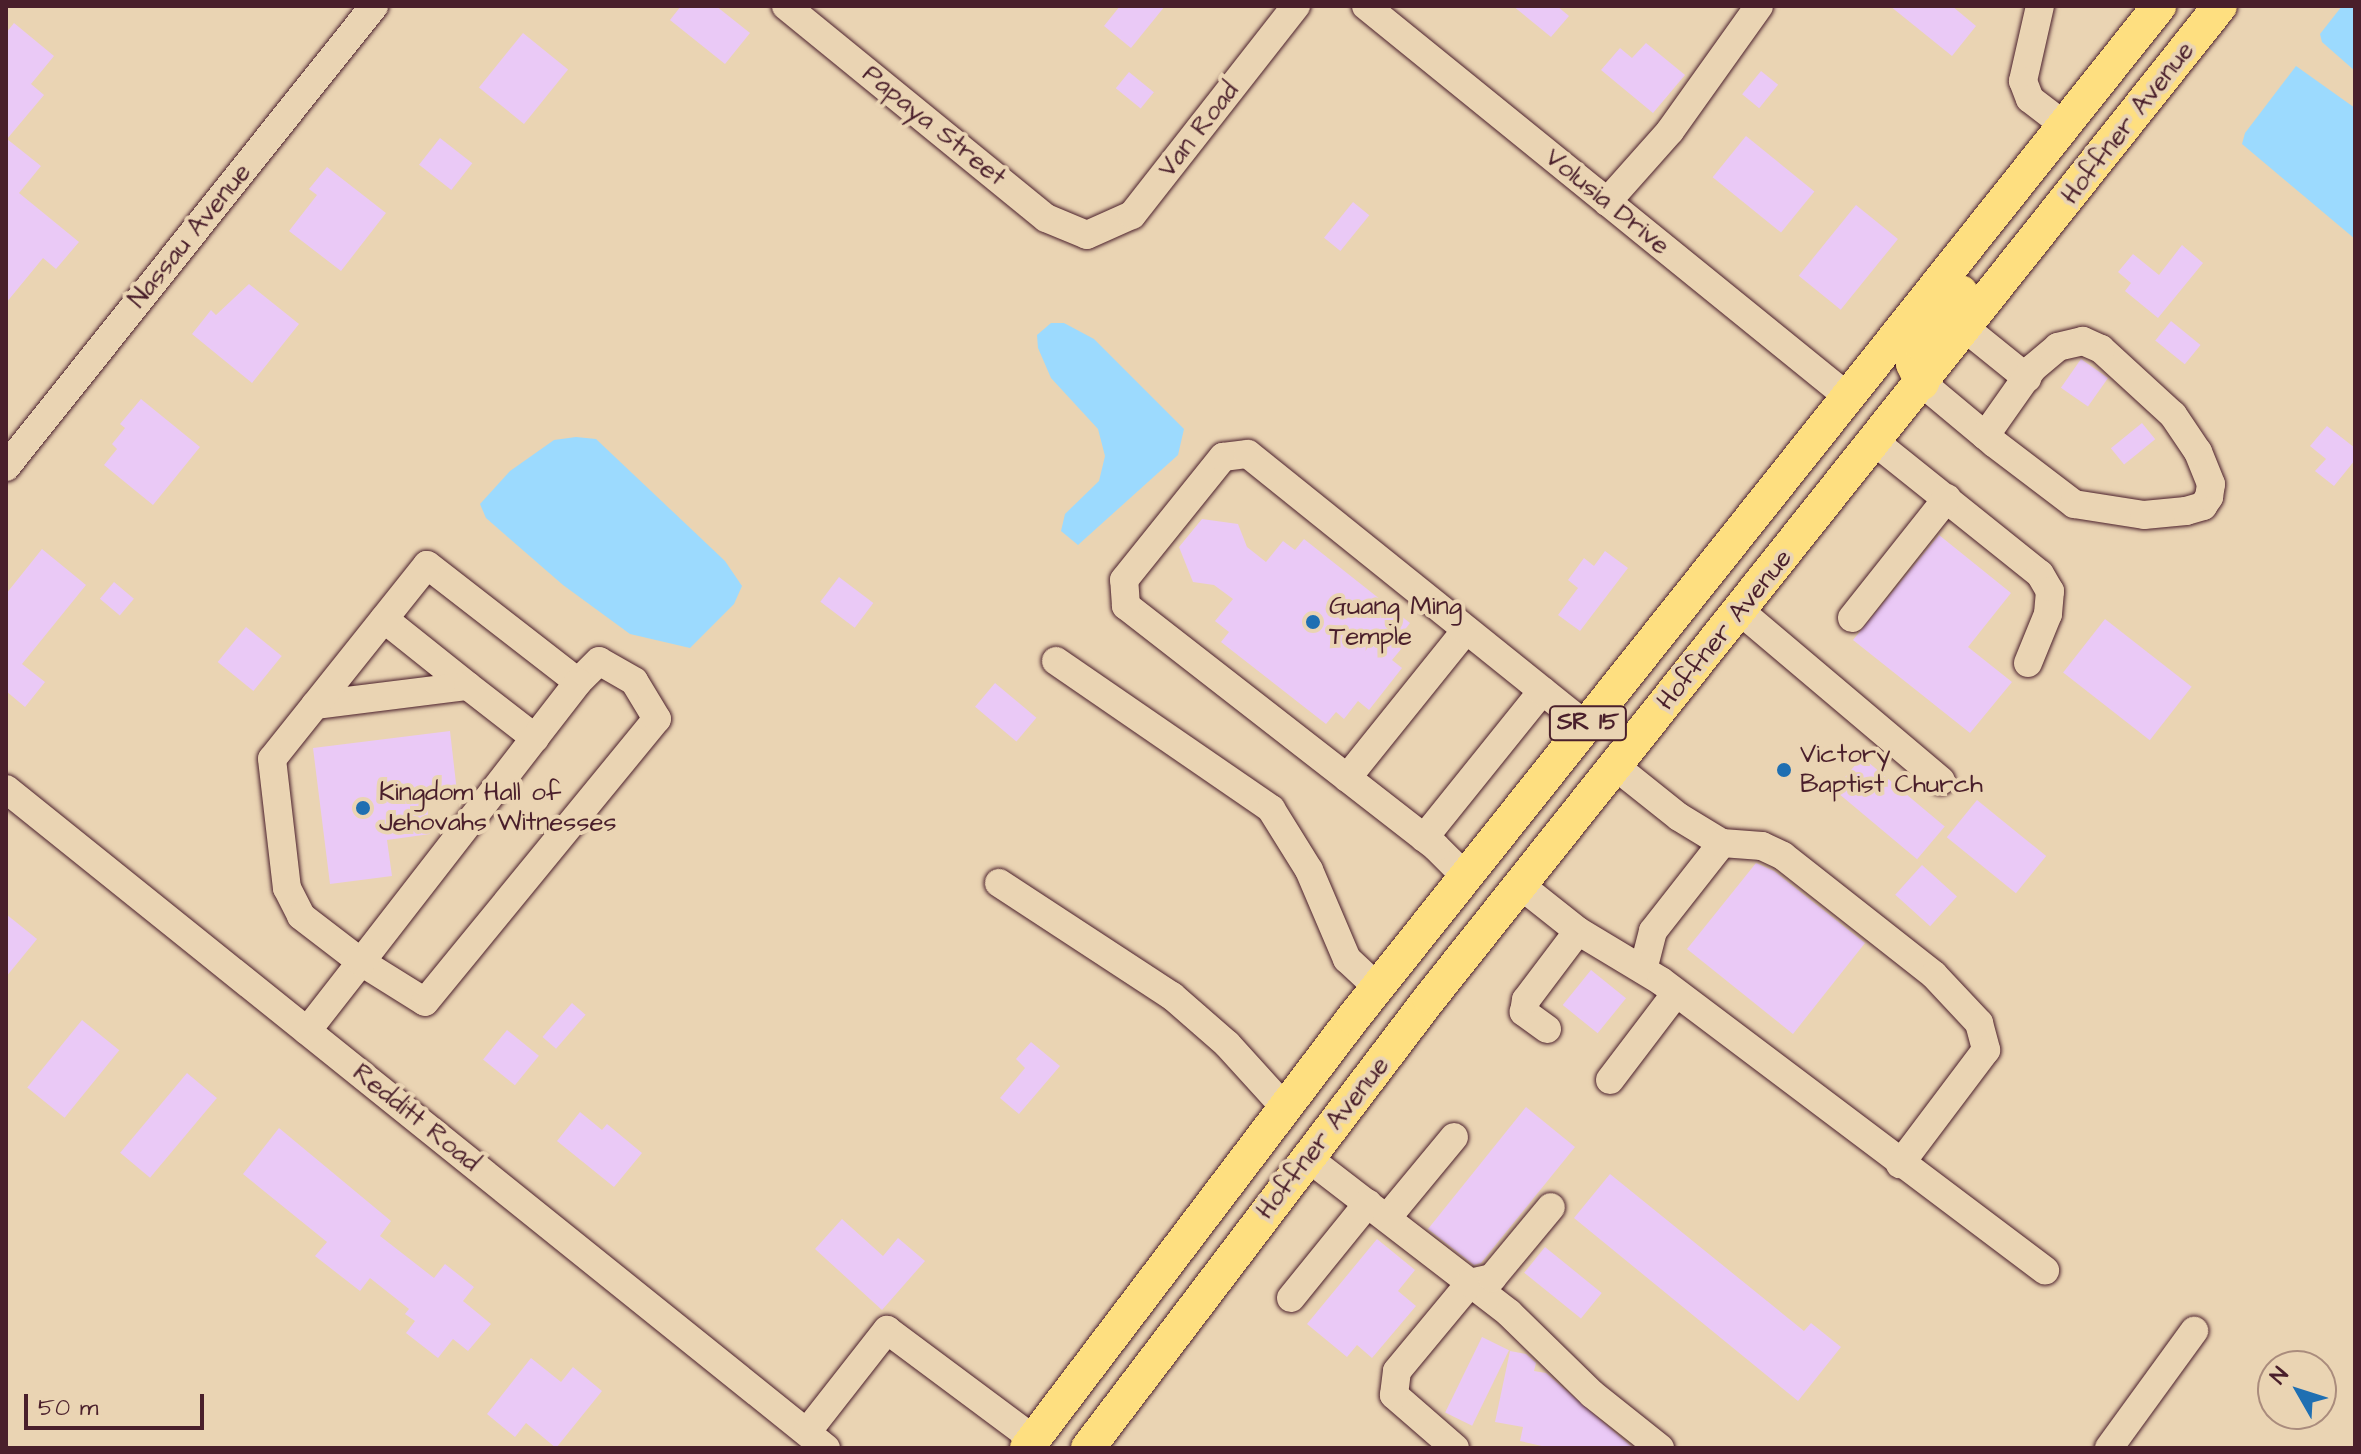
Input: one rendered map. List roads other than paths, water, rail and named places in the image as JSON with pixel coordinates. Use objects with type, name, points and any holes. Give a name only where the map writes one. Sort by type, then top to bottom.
[{"type":"main road","name":"Hoffner Avenue","points":[[1030,1444],[1377,987],[2159,6]]},
{"type":"main road","name":"Hoffner Avenue","points":[[1088,1448],[1520,885],[2220,6]]},
{"type":"main road","points":[[1922,383],[1913,364],[1920,344],[2056,170],[2064,125]]},
{"type":"main road","points":[[1740,611],[1747,571],[1853,436],[1856,422],[1848,397]]},
{"type":"main road","points":[[1520,885],[1526,848],[1574,786],[1586,726]]},
{"type":"main road","points":[[1308,1158],[1306,1120],[1314,1098],[1377,1008],[1377,987]]},
{"type":"street","name":"Nassau Avenue","points":[[6,467],[374,6]]},
{"type":"street","name":"Papaya Street","points":[[786,6],[1046,218],[1087,235]]},
{"type":"street","name":"Van Road","points":[[1087,235],[1132,215],[1296,6]]},
{"type":"street","name":"Volusia Drive","points":[[1366,6],[1848,397]]},
{"type":"street","points":[[1607,202],[1670,131],[1759,6]]},
{"type":"street","points":[[2040,6],[2023,81],[2030,99],[2064,125]]},
{"type":"street","points":[[1965,328],[2027,378]]},
{"type":"street","points":[[1922,383],[1985,436],[2074,504],[2144,515],[2203,506],[2211,484],[2198,452],[2173,415],[2101,349],[2070,342],[2027,378],[1985,436]]},
{"type":"street","points":[[1875,442],[2040,574],[2050,591],[2048,614],[2028,663]]},
{"type":"street","points":[[1466,877],[1424,838],[1126,606],[1124,580],[1223,457],[1248,454],[1586,726]]},
{"type":"street","points":[[1852,618],[1947,498]]},
{"type":"street","points":[[307,1031],[361,962],[535,738],[578,682],[599,661],[634,681],[657,719],[425,1002],[361,962],[301,916],[287,888],[272,759],[427,565],[578,682]]},
{"type":"street","points":[[1740,611],[1941,781]]},
{"type":"street","points":[[384,619],[535,738]]},
{"type":"street","points":[[1347,778],[1466,630]]},
{"type":"street","points":[[1056,661],[1271,809],[1309,870],[1347,959],[1377,987]]},
{"type":"street","points":[[315,705],[468,686]]},
{"type":"street","points":[[1424,838],[1542,691]]},
{"type":"street","points":[[1615,766],[1679,817],[1722,843],[1762,846],[1783,856],[1934,975],[1979,1023],[1986,1050],[1900,1164]]},
{"type":"street","name":"Redditt Road","points":[[6,789],[817,1440]]},
{"type":"street","points":[[1643,970],[1653,931],[1722,843]]},
{"type":"street","points":[[999,883],[1172,996],[1227,1044],[1285,1108]]},
{"type":"street","points":[[1520,885],[1578,931],[1676,993],[2045,1270]]},
{"type":"street","points":[[1547,1029],[1524,1012],[1526,1000],[1578,931]]},
{"type":"street","points":[[1610,1080],[1676,993]]},
{"type":"street","points":[[1291,1298],[1454,1137]]},
{"type":"street","points":[[1308,1158],[1470,1283],[1592,1394],[1660,1448]]},
{"type":"street","points":[[1455,1448],[1394,1395],[1397,1371],[1470,1283],[1492,1278],[1551,1207]]},
{"type":"street","points":[[817,1440],[887,1330],[1030,1444]]},
{"type":"street","points":[[2109,1448],[2194,1331]]},
{"type":"water","points":[[2342,6],[2355,6],[2355,71],[2322,42],[2320,34]]},
{"type":"water","points":[[2296,66],[2355,108],[2355,239],[2242,144],[2245,133]]},
{"type":"water","points":[[1051,323],[1064,323],[1094,339],[1184,429],[1178,455],[1078,545],[1061,531],[1065,514],[1099,481],[1105,456],[1098,429],[1051,378],[1038,348],[1037,335]]},
{"type":"water","points":[[576,437],[596,439],[725,561],[742,586],[734,604],[690,648],[630,634],[563,585],[486,518],[480,504],[510,471],[554,440]]},
{"type":"place","name":"Guang Ming Temple","points":[[1313,622]]},
{"type":"place","name":"Victory Baptist Church","points":[[1784,770]]},
{"type":"place","name":"Kingdom Hall of Jehovahs Witnesses","points":[[363,808]]}]
